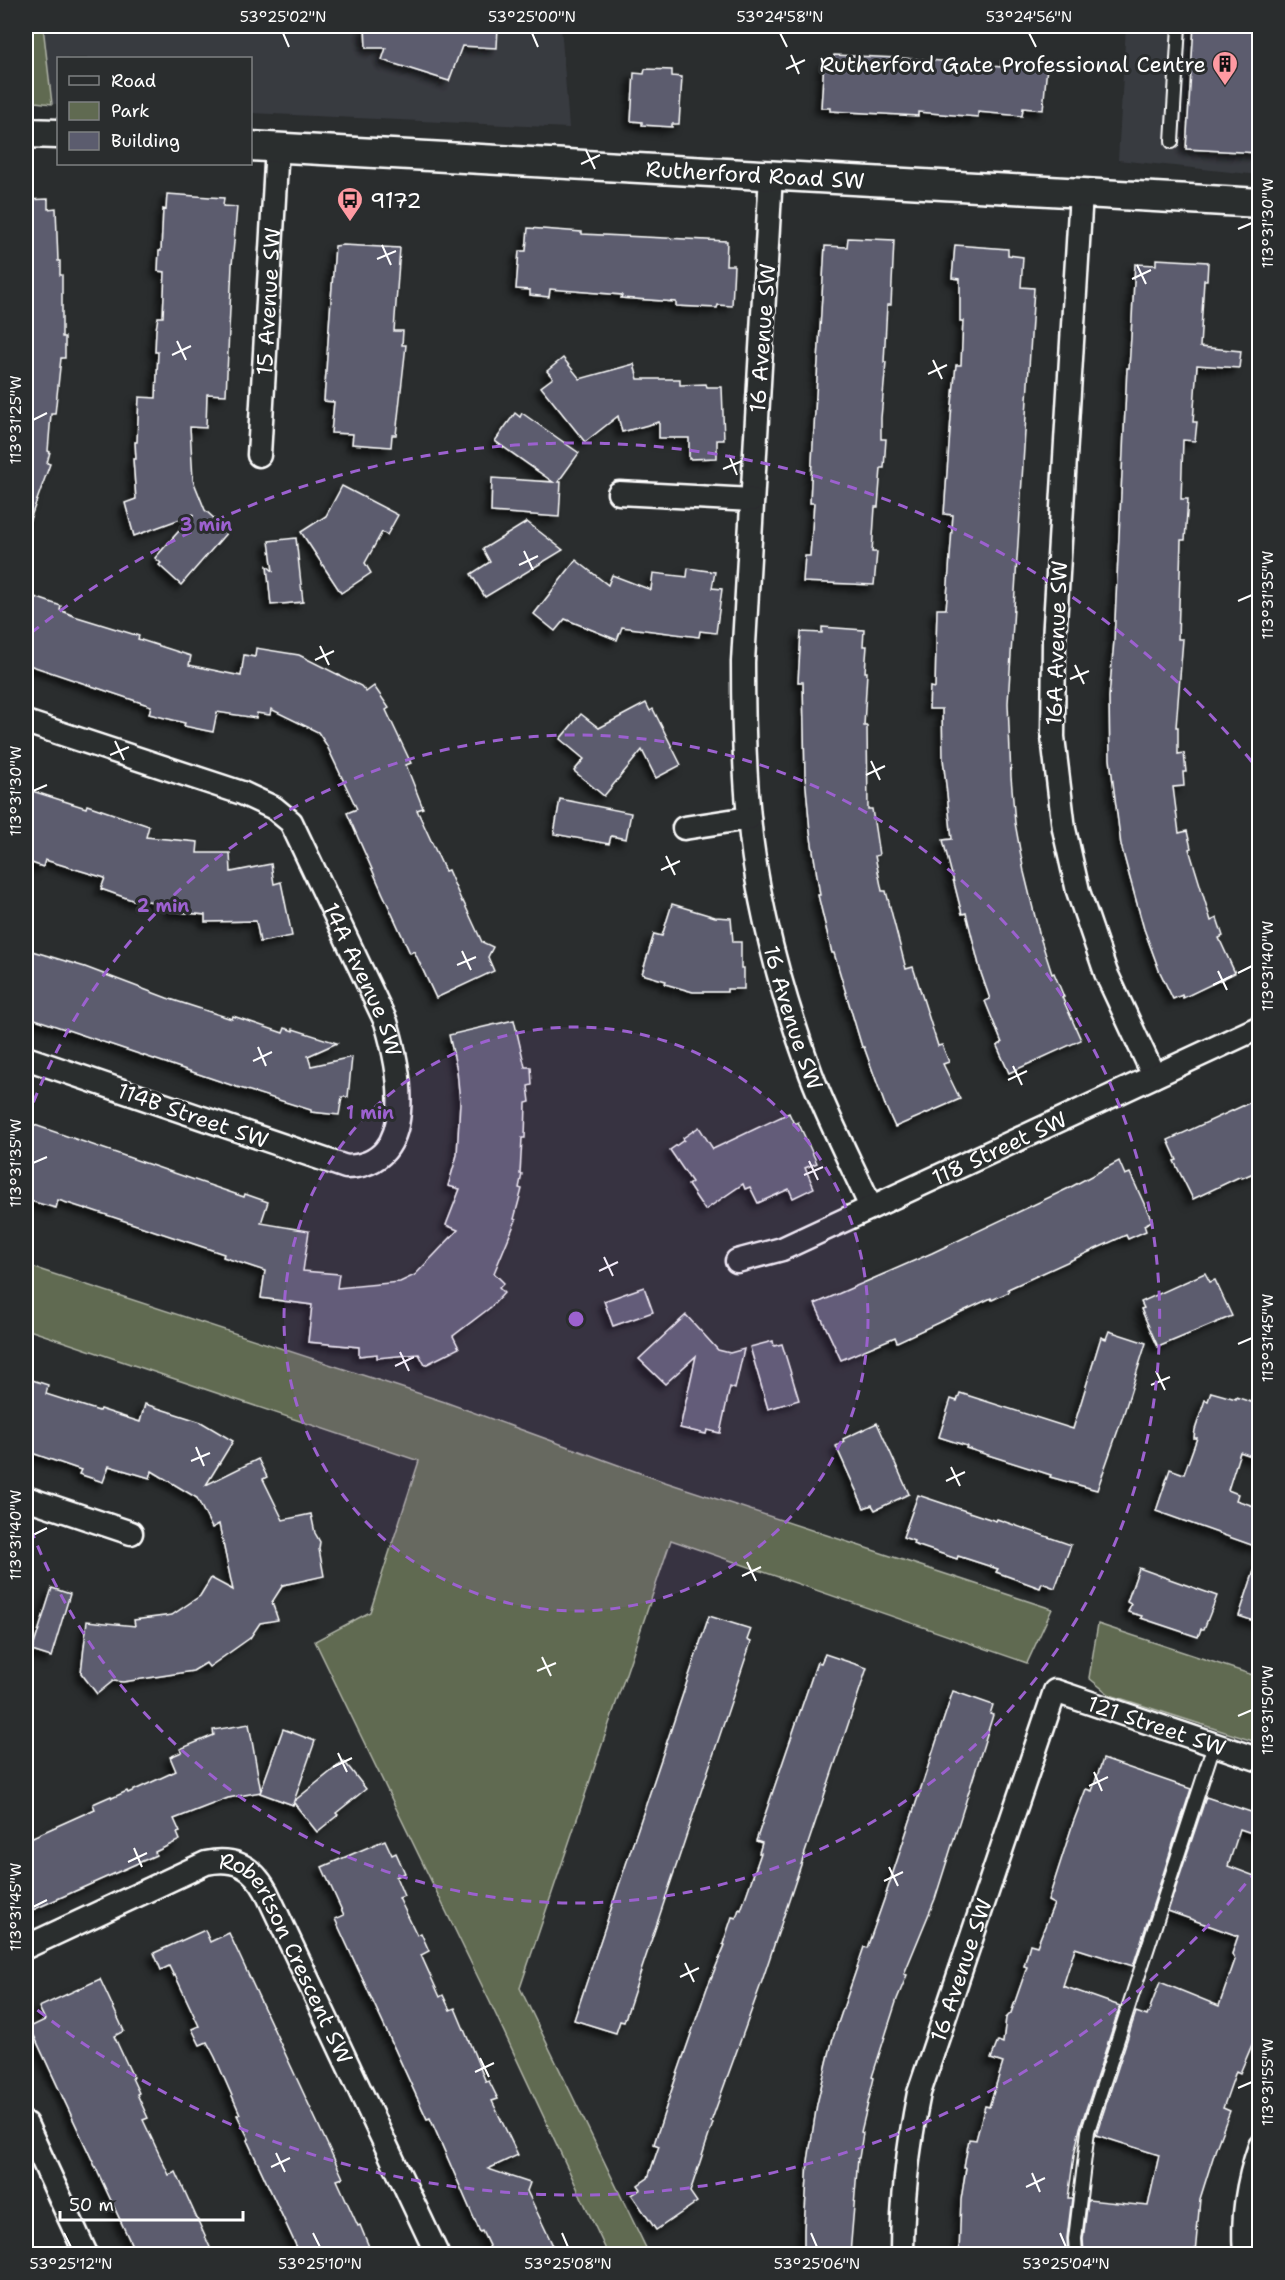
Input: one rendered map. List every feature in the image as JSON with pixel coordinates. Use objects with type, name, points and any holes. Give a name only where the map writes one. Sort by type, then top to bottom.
[{"type":"street","points":[[26,133],[57,134]]},
{"type":"street","name":"Rutherford Road SW","points":[[264,147],[1260,203]]},
{"type":"street","name":"15 Avenue SW","points":[[259,455],[264,147]]},
{"type":"street","name":"16 Avenue SW","points":[[771,175],[743,690],[749,818],[764,910],[790,1012],[825,1107],[871,1207]]},
{"type":"street","name":"16A Avenue SW","points":[[1081,193],[1054,640],[1053,737],[1064,829],[1078,891],[1106,973],[1154,1076]]},
{"type":"street","points":[[619,493],[752,500]]},
{"type":"street","name":"14A Avenue SW","points":[[26,722],[260,800],[282,813],[291,822],[389,1031],[400,1098],[396,1122],[392,1141],[385,1152],[377,1159],[362,1166]]},
{"type":"street","points":[[684,828],[749,818]]},
{"type":"street","name":"118 Street SW","points":[[737,1261],[782,1249],[1260,1028]]},
{"type":"street","name":"114B Street SW","points":[[26,1058],[333,1163],[346,1167],[362,1166]]},
{"type":"street","points":[[26,1498],[131,1533]]},
{"type":"street","name":"16 Avenue SW","points":[[902,2254],[904,2181],[919,2093],[1055,1690]]},
{"type":"street","name":"121 Street SW","points":[[1055,1690],[1260,1760]]},
{"type":"street","name":"Robertson Crescent SW","points":[[26,1947],[206,1863],[220,1860],[231,1862],[254,1874],[266,1891],[437,2254]]},
{"type":"street","points":[[26,2124],[86,2254]]},
{"type":"street","points":[[1245,2254],[1248,2193],[1260,2146]]},
{"type":"lane","points":[[1172,142],[1179,26]]},
{"type":"lane","points":[[1076,2254],[1075,2239],[1088,2131],[1214,1745]]},
{"type":"shaded area","points":[[43,26],[561,26],[569,128],[252,113],[252,57],[57,57],[57,104],[52,104]]},
{"type":"shaded area","points":[[1126,26],[1259,26],[1259,175],[1118,160]]},
{"type":"green space","points":[[26,26],[43,26],[52,104],[26,101]]},
{"type":"green space","points":[[26,1265],[445,1402],[662,1481],[1052,1609],[1027,1663],[671,1540],[520,1988],[649,2254],[608,2254],[489,2000],[315,1641],[370,1612],[419,1461],[26,1329]]},
{"type":"green space","points":[[1098,1624],[1259,1677],[1259,1743],[1110,1695],[1089,1678]]},
{"type":"building","points":[[365,26],[498,26],[497,48],[462,46],[449,81],[382,60],[386,48],[366,48]]},
{"type":"building","name":"Rutherford Gate Professional Centre","points":[[1194,26],[1260,26],[1260,153],[1186,149]]},
{"type":"building","points":[[834,55],[920,59],[1001,67],[1001,61],[1047,66],[1043,110],[1023,108],[1022,116],[978,112],[978,117],[918,112],[918,116],[830,111],[830,108],[821,108],[824,61],[833,61]]},
{"type":"building","points":[[645,69],[672,70],[672,76],[682,77],[679,124],[672,124],[672,127],[642,125],[642,122],[631,121],[634,73],[644,74]]},
{"type":"building","points":[[167,194],[224,198],[223,206],[237,207],[226,395],[207,394],[206,428],[190,427],[193,480],[205,510],[228,531],[181,585],[159,565],[161,563],[155,558],[194,514],[134,536],[125,503],[136,499],[133,459],[136,459],[135,442],[137,442],[139,397],[156,398],[158,352],[155,352],[156,330],[158,317],[163,317],[165,272],[158,271],[159,251],[161,251],[163,209],[166,210]]},
{"type":"building","points":[[48,199],[48,209],[56,208],[58,261],[60,261],[60,275],[62,275],[62,337],[65,337],[65,358],[61,358],[55,414],[51,414],[48,451],[50,452],[47,463],[50,464],[29,522],[26,521],[26,200]]},
{"type":"building","points":[[528,228],[582,232],[582,234],[727,241],[726,265],[734,265],[732,306],[718,305],[717,308],[676,306],[676,302],[550,289],[549,297],[530,295],[530,290],[516,289],[519,251],[526,251]]},
{"type":"building","points":[[848,238],[894,240],[891,305],[887,305],[884,362],[886,362],[881,418],[881,439],[886,439],[884,468],[881,468],[878,507],[875,507],[872,552],[877,552],[874,585],[803,582],[805,556],[810,556],[814,503],[810,503],[825,246],[847,247]]},
{"type":"building","points":[[955,245],[1008,249],[1008,255],[1023,257],[1021,287],[1034,288],[1008,703],[1011,777],[1015,823],[1040,937],[1052,974],[1054,973],[1081,1040],[1009,1073],[997,1046],[1002,1043],[985,1001],[990,999],[966,913],[962,914],[943,840],[952,839],[943,758],[942,709],[929,709],[930,687],[935,688],[937,609],[946,609],[953,515],[944,514],[952,404],[956,365],[961,365],[963,321],[960,321],[960,279],[952,278]]},
{"type":"building","points":[[335,246],[400,248],[394,331],[403,331],[402,345],[406,345],[396,435],[392,435],[391,447],[352,444],[353,434],[331,433],[334,402],[324,401]]},
{"type":"building","points":[[1156,259],[1208,262],[1207,280],[1204,280],[1200,347],[1241,351],[1239,368],[1197,365],[1193,422],[1197,422],[1195,441],[1183,440],[1181,499],[1188,499],[1185,540],[1181,540],[1178,639],[1183,639],[1176,727],[1178,727],[1178,754],[1184,753],[1186,772],[1183,772],[1184,786],[1173,787],[1179,833],[1187,831],[1191,848],[1189,849],[1211,921],[1217,918],[1223,936],[1219,938],[1235,973],[1183,998],[1182,995],[1173,999],[1159,970],[1144,929],[1121,845],[1110,759],[1109,697],[1135,264],[1156,265]]},
{"type":"building","points":[[563,358],[580,379],[634,364],[638,379],[680,379],[680,385],[706,384],[707,387],[722,387],[724,440],[717,440],[717,458],[689,459],[689,438],[659,438],[659,422],[622,432],[618,416],[585,442],[541,387],[553,378],[547,371]]},
{"type":"building","points":[[515,413],[520,417],[522,413],[579,453],[558,482],[561,482],[559,517],[491,512],[492,478],[553,482],[495,441]]},
{"type":"building","points":[[342,486],[398,515],[387,535],[382,532],[365,563],[371,573],[341,593],[301,532],[326,516]]},
{"type":"building","points":[[527,522],[563,550],[485,597],[471,574],[490,562],[483,549]]},
{"type":"building","points":[[296,538],[303,602],[271,605],[267,566],[273,571],[269,541]]},
{"type":"building","points":[[576,560],[608,585],[612,575],[651,590],[653,573],[687,577],[688,568],[715,572],[712,588],[722,589],[716,633],[700,631],[699,637],[622,627],[617,640],[565,619],[555,631],[534,614]]},
{"type":"building","points":[[26,594],[61,606],[60,610],[74,616],[139,636],[138,639],[191,656],[189,665],[241,676],[244,655],[255,657],[256,648],[299,655],[361,686],[366,692],[374,686],[389,708],[386,710],[411,763],[406,765],[423,808],[417,810],[445,871],[448,870],[482,942],[493,947],[488,957],[494,971],[436,998],[414,951],[410,953],[347,813],[357,809],[318,732],[271,709],[270,715],[257,713],[256,718],[217,712],[213,732],[184,726],[185,723],[149,714],[151,706],[26,664]]},
{"type":"building","points":[[822,627],[864,630],[863,646],[867,646],[864,726],[867,726],[868,809],[872,809],[879,855],[875,856],[882,891],[886,891],[906,969],[913,967],[938,1046],[942,1045],[949,1062],[943,1064],[960,1099],[895,1127],[864,1047],[862,1047],[834,953],[832,953],[818,895],[820,895],[810,831],[805,776],[803,682],[798,682],[801,632],[822,633]]},
{"type":"building","points":[[646,703],[650,711],[653,709],[681,765],[656,778],[642,750],[604,796],[574,771],[584,759],[560,739],[581,714],[599,728]]},
{"type":"building","points":[[26,789],[86,808],[87,805],[149,826],[146,837],[198,842],[197,853],[230,853],[231,872],[271,864],[274,884],[281,882],[292,936],[260,942],[256,921],[205,922],[205,915],[170,911],[171,903],[132,900],[101,889],[105,878],[45,860],[43,867],[26,861]]},
{"type":"building","points":[[560,799],[631,813],[626,839],[611,836],[609,844],[554,834]]},
{"type":"building","points":[[672,904],[715,917],[731,918],[733,942],[741,942],[744,989],[727,989],[727,992],[693,992],[642,974],[654,934],[662,936]]},
{"type":"building","points":[[32,951],[85,967],[167,998],[232,1019],[233,1016],[283,1033],[285,1028],[293,1031],[293,1029],[337,1043],[308,1056],[311,1066],[352,1057],[348,1097],[342,1097],[339,1115],[311,1112],[311,1110],[26,1016],[26,969]]},
{"type":"building","points":[[514,1020],[525,1067],[531,1067],[532,1085],[528,1086],[530,1102],[526,1103],[525,1138],[522,1138],[520,1174],[522,1174],[519,1188],[522,1189],[514,1219],[516,1220],[494,1273],[504,1283],[499,1288],[504,1293],[491,1307],[453,1336],[459,1348],[425,1365],[419,1354],[377,1358],[377,1354],[359,1356],[359,1347],[308,1342],[312,1305],[261,1298],[265,1271],[223,1257],[224,1254],[58,1200],[56,1208],[26,1200],[26,1122],[244,1197],[245,1194],[268,1202],[261,1223],[309,1231],[303,1271],[339,1274],[337,1288],[400,1282],[415,1275],[458,1230],[446,1225],[460,1189],[448,1186],[457,1155],[460,1102],[457,1070],[449,1035]]},
{"type":"building","points":[[1260,1098],[1260,1170],[1242,1178],[1241,1176],[1193,1199],[1174,1161],[1177,1160],[1168,1140]]},
{"type":"building","points":[[789,1113],[794,1124],[798,1122],[817,1163],[805,1168],[814,1188],[793,1198],[789,1189],[758,1203],[750,1187],[745,1189],[743,1184],[705,1210],[688,1185],[692,1182],[670,1150],[699,1127],[713,1149]]},
{"type":"building","points":[[1119,1161],[1125,1175],[1130,1173],[1152,1221],[1144,1225],[1146,1231],[1128,1239],[1126,1235],[1008,1289],[1009,1292],[992,1300],[991,1298],[897,1342],[895,1337],[841,1360],[815,1304],[932,1253],[1069,1188]]},
{"type":"building","points":[[1205,1273],[1210,1282],[1215,1280],[1232,1316],[1158,1347],[1141,1309],[1144,1308],[1141,1302]]},
{"type":"building","points":[[644,1287],[653,1312],[613,1326],[604,1301]]},
{"type":"building","points":[[686,1315],[718,1350],[730,1353],[744,1349],[735,1389],[730,1387],[720,1433],[707,1430],[706,1434],[680,1428],[696,1356],[665,1384],[639,1359]]},
{"type":"building","points":[[1109,1331],[1146,1343],[1097,1490],[1050,1477],[1051,1475],[939,1437],[951,1399],[957,1401],[960,1393],[1073,1429],[1101,1337],[1106,1339]]},
{"type":"building","points":[[773,1341],[774,1346],[782,1344],[799,1400],[768,1409],[750,1347]]},
{"type":"building","points":[[26,1378],[48,1385],[46,1394],[99,1411],[100,1409],[140,1422],[145,1404],[201,1422],[233,1441],[206,1485],[258,1459],[267,1477],[263,1479],[283,1520],[311,1514],[315,1533],[320,1542],[319,1549],[324,1576],[283,1585],[272,1602],[278,1620],[260,1623],[250,1638],[209,1667],[206,1663],[193,1671],[123,1682],[113,1681],[97,1694],[81,1673],[87,1621],[135,1626],[134,1620],[172,1615],[200,1596],[211,1578],[233,1590],[219,1524],[212,1528],[197,1498],[152,1471],[150,1478],[109,1466],[103,1482],[79,1474],[81,1470],[26,1451]]},
{"type":"building","points":[[1211,1392],[1236,1399],[1236,1397],[1260,1407],[1260,1459],[1240,1452],[1228,1490],[1238,1494],[1236,1500],[1260,1508],[1260,1548],[1156,1511],[1170,1469],[1184,1474],[1197,1438],[1194,1438],[1195,1430],[1205,1400],[1208,1401]]},
{"type":"building","points":[[877,1423],[909,1494],[875,1510],[872,1505],[864,1508],[836,1446],[844,1442],[843,1439]]},
{"type":"building","points":[[918,1495],[1071,1545],[1055,1588],[1042,1583],[1040,1588],[996,1572],[998,1569],[958,1556],[957,1559],[913,1544],[914,1541],[903,1537]]},
{"type":"building","points":[[1256,1565],[1260,1565],[1260,1623],[1239,1616]]},
{"type":"building","points":[[1139,1568],[1217,1596],[1204,1629],[1201,1629],[1198,1637],[1128,1612],[1131,1604],[1127,1602]]},
{"type":"building","points":[[52,1588],[70,1594],[51,1657],[32,1651]]},
{"type":"building","points":[[709,1616],[751,1629],[747,1640],[751,1642],[624,2022],[620,2021],[616,2033],[574,2020]]},
{"type":"building","points":[[825,1654],[867,1668],[761,1984],[711,2122],[713,2123],[690,2192],[697,2202],[656,2230],[632,2195],[641,2189],[638,2185],[648,2178],[659,2146],[654,2144],[671,2092],[707,1988],[725,1945],[723,1944],[732,1917],[736,1918],[739,1909],[741,1910],[761,1853],[759,1853],[762,1843],[756,1841],[817,1662],[821,1663]]},
{"type":"building","points":[[953,1691],[993,1705],[990,1714],[993,1715],[935,1899],[904,1974],[907,1975],[872,2077],[874,2078],[861,2132],[863,2133],[858,2158],[850,2254],[804,2254],[808,2161],[817,2104],[833,2038],[864,1947],[867,1948],[885,1897]]},
{"type":"building","points":[[249,1724],[261,1792],[228,1798],[174,1819],[180,1832],[177,1833],[180,1840],[155,1852],[156,1855],[26,1913],[26,1840],[95,1809],[93,1804],[111,1796],[112,1798],[127,1791],[128,1793],[176,1771],[170,1757],[182,1752],[180,1749],[214,1735],[213,1730]]},
{"type":"building","points":[[283,1729],[315,1741],[294,1801],[344,1761],[366,1789],[317,1832],[294,1803],[293,1805],[260,1793]]},
{"type":"building","points":[[1103,1759],[1191,1789],[1133,1966],[1075,1948],[1063,1986],[1120,2006],[1080,2128],[1074,2156],[1068,2198],[1072,2198],[1067,2238],[1068,2254],[959,2254],[961,2200],[969,2139],[976,2140],[985,2106],[989,2107],[1003,2063],[991,2059],[998,2041],[1003,2043],[1006,2018],[1011,2013],[1027,1967],[1024,1966],[1030,1944],[1037,1946],[1054,1904],[1048,1901],[1073,1823],[1086,1789],[1092,1791]]},
{"type":"building","points":[[1206,1797],[1260,1815],[1260,1836],[1240,1829],[1228,1866],[1260,1878],[1260,2026],[1240,2073],[1236,2071],[1223,2108],[1230,2111],[1200,2199],[1195,2254],[1084,2254],[1083,2239],[1088,2200],[1148,2206],[1159,2155],[1096,2135],[1136,2012],[1147,2016],[1160,1982],[1219,2006],[1235,1960],[1232,1954],[1238,1936],[1168,1911]]},
{"type":"building","points":[[385,1840],[392,1855],[396,1853],[405,1873],[396,1877],[404,1896],[399,1898],[417,1935],[421,1933],[429,1951],[421,1955],[440,1997],[443,1995],[450,2010],[455,2008],[486,2082],[489,2081],[498,2099],[492,2101],[518,2155],[488,2169],[530,2183],[527,2191],[557,2254],[493,2254],[482,2231],[480,2232],[430,2118],[427,2119],[335,1919],[344,1915],[322,1867]]},
{"type":"building","points":[[205,1930],[210,1942],[229,1933],[343,2178],[337,2180],[372,2254],[300,2254],[247,2140],[249,2139],[237,2115],[240,2114],[215,2057],[207,2042],[200,2045],[192,2029],[199,2026],[175,1975],[169,1966],[161,1970],[154,1953]]},
{"type":"building","points":[[100,1979],[124,2031],[114,2036],[133,2077],[139,2093],[137,2094],[148,2118],[143,2120],[169,2175],[176,2172],[213,2254],[136,2254],[30,2027],[45,2020],[39,2007]]},
{"type":"place","name":"Rutherford Gate Professional Centre","points":[[1225,87]]},
{"type":"place","name":"9172","points":[[350,223]]}]
